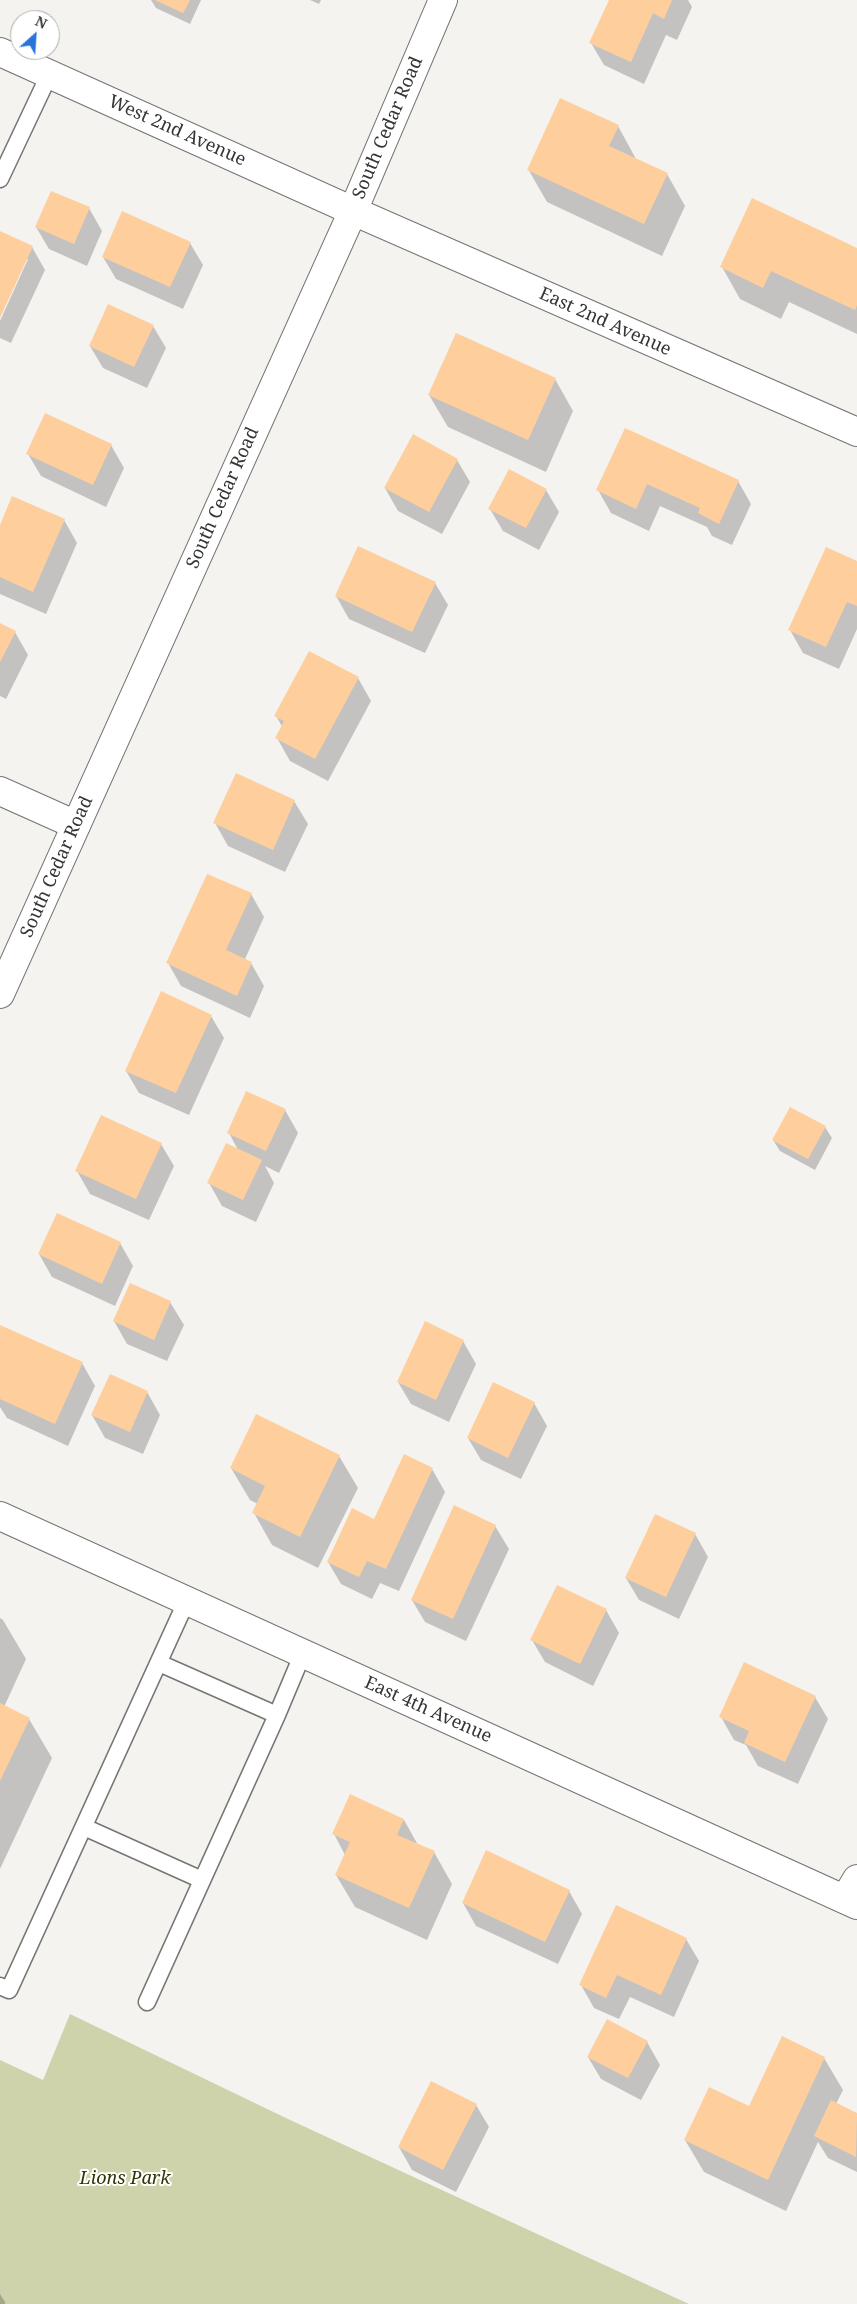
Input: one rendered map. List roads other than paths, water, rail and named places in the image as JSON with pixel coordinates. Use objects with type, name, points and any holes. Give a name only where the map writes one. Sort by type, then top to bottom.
[{"type":"street","name":"South Cedar Road","points":[[0,994],[353,211],[443,0]]},
{"type":"street","name":"West 2nd Avenue","points":[[0,52],[353,211]]},
{"type":"street","name":"East 2nd Avenue","points":[[353,211],[857,432]]},
{"type":"street","points":[[0,791],[76,826]]},
{"type":"street","name":"East 4th Avenue","points":[[0,1516],[303,1654],[853,1894]]},
{"type":"lane","points":[[0,179],[50,73]]},
{"type":"lane","points":[[0,1986],[9,1990],[187,1600]]},
{"type":"lane","points":[[147,2002],[303,1654]]},
{"type":"lane","points":[[159,1663],[277,1714]]},
{"type":"lane","points":[[84,1827],[202,1880]]},
{"type":"park label","name":"Lions Park","points":[[125,2179]]}]
